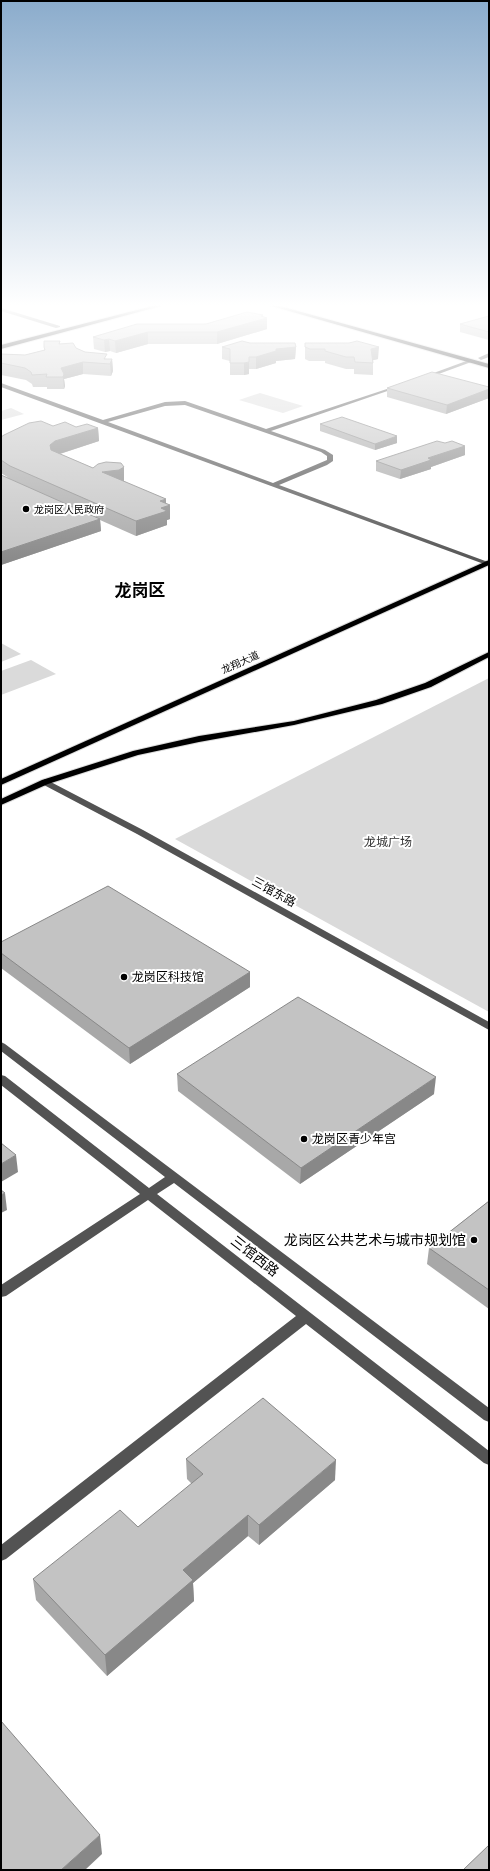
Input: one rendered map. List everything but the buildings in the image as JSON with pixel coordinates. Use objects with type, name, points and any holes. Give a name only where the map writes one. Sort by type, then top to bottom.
[{"type":"main road","name":"龙翔大道","points":[[1,782],[488,563]]},
{"type":"main road","points":[[1,802],[45,782],[106,762],[168,746],[294,724],[352,710],[428,685],[489,654]]},
{"type":"street","points":[[16,390],[488,563]]},
{"type":"street","points":[[266,431],[386,390]]},
{"type":"street","points":[[104,422],[165,404],[188,404],[323,451],[330,455],[330,461],[325,464],[273,485]]},
{"type":"street","name":"三馆东路","points":[[45,782],[140,832],[489,1027]]},
{"type":"street","name":"三馆西路","points":[[1,1046],[489,1416]]},
{"type":"street","name":"三馆西路","points":[[1,1079],[489,1459]]},
{"type":"street","points":[[1,1292],[174,1178]]},
{"type":"street","points":[[1,1554],[306,1316]]},
{"type":"green space","points":[[260,393],[303,406],[283,413],[239,400]]},
{"type":"green space","points":[[11,408],[24,414],[1,420],[1,411]]},
{"type":"green space","points":[[1,643],[21,654],[1,662]]},
{"type":"green space","points":[[31,660],[56,674],[1,695],[1,671]]},
{"type":"green space","name":"龙城广场","points":[[489,678],[489,1012],[175,839]]},
{"type":"place","name":"龙岗区人民政府","points":[[26,509]]},
{"type":"place","name":"龙岗区科技馆","points":[[124,977]]},
{"type":"place","name":"龙岗区青少年宫","points":[[304,1139]]},
{"type":"place","name":"龙岗区公共艺术与城市规划馆","points":[[474,1240]]},
{"type":"district","name":"龙岗区","points":[[140,590]]}]
